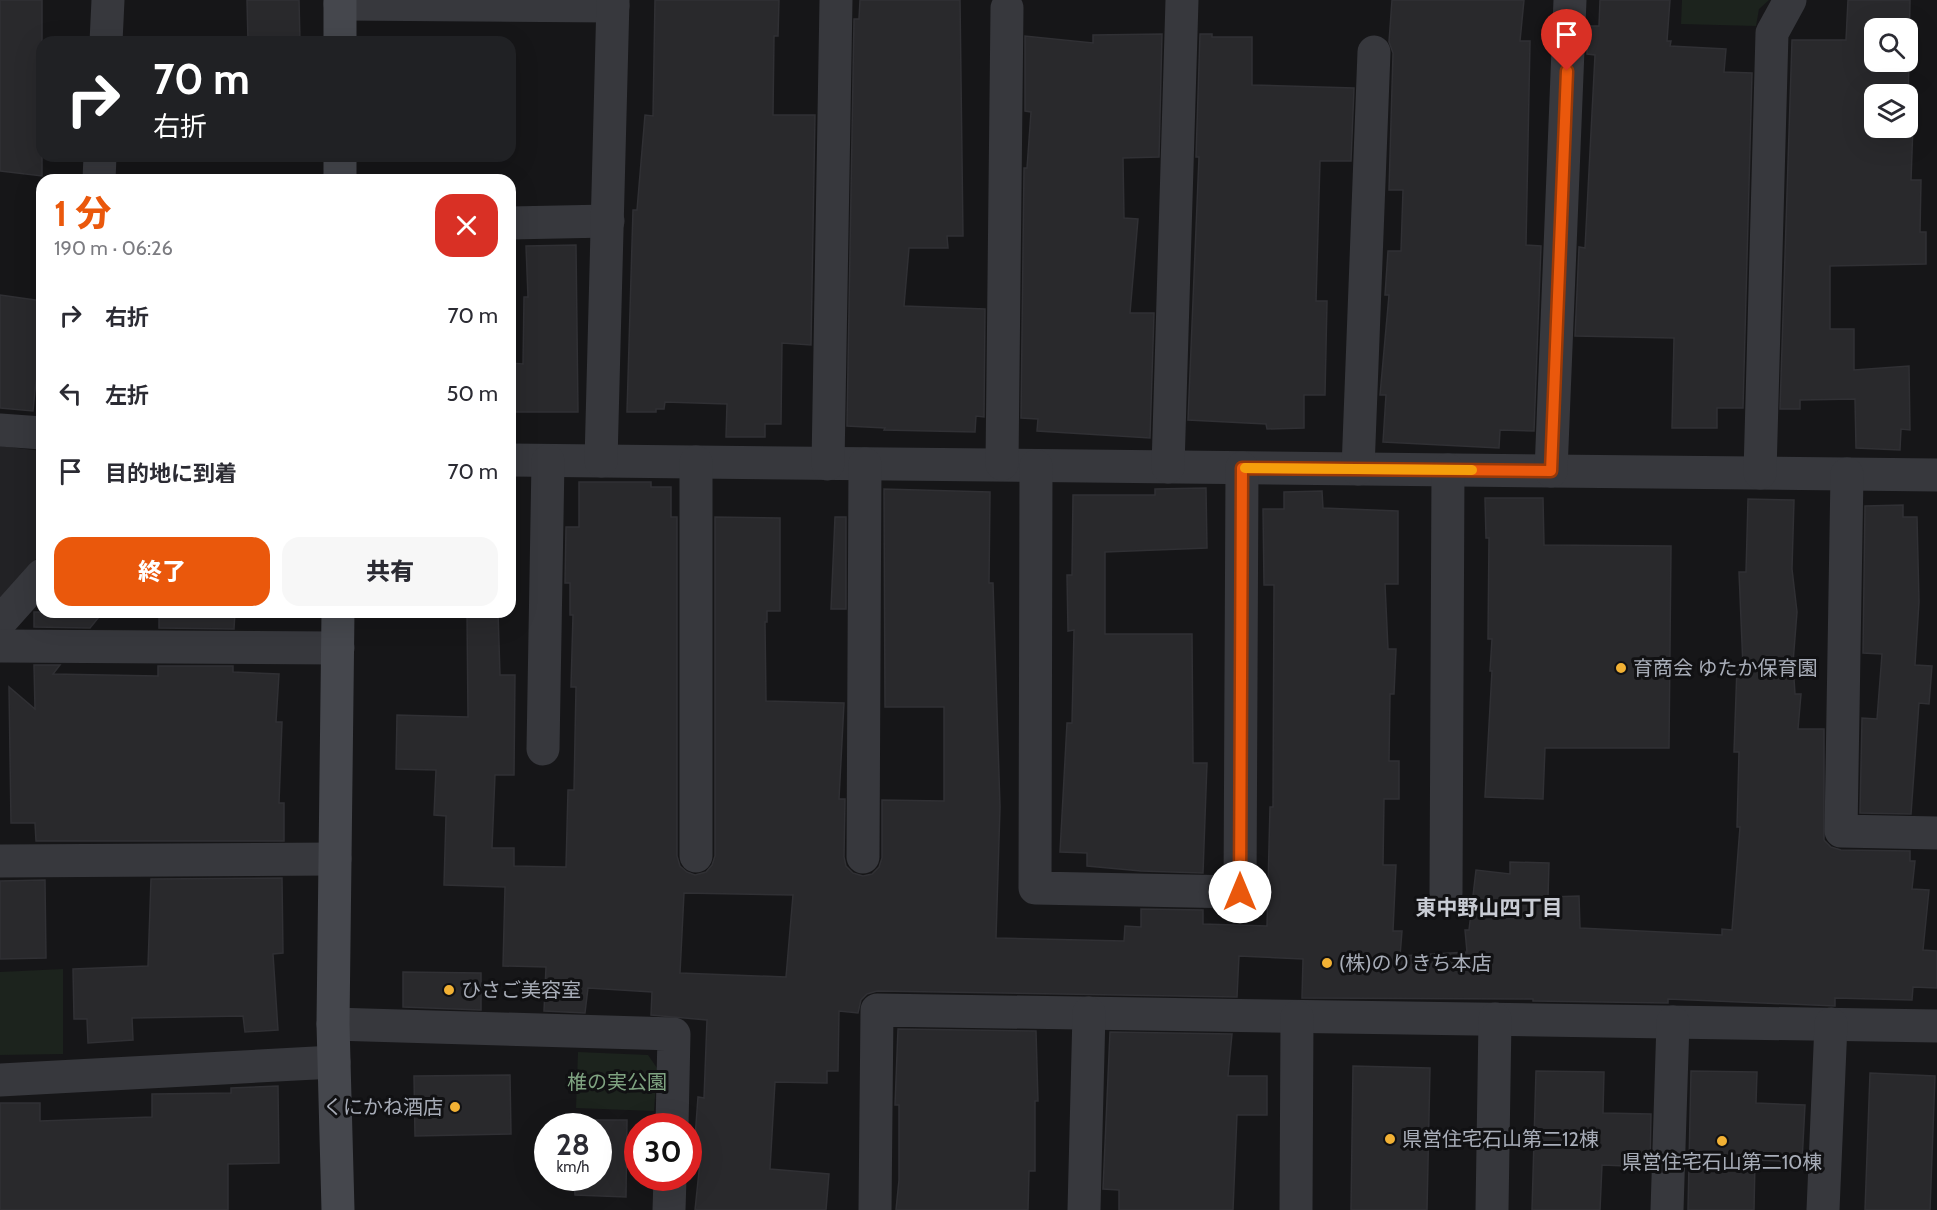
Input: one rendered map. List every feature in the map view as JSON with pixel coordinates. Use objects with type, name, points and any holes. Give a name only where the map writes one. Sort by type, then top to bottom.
[{"type":"street","points":[[106,36],[108,0]]},
{"type":"street","points":[[828,464],[836,0]]},
{"type":"street","points":[[1168,467],[1182,0]]},
{"type":"street","points":[[1551,471],[1570,0]]},
{"type":"street","points":[[1760,473],[1772,33],[1790,0]]},
{"type":"street","points":[[340,36],[340,2],[613,3],[601,461]]},
{"type":"street","points":[[1002,464],[1007,8]]},
{"type":"street","points":[[1358,469],[1374,52]]},
{"type":"street","points":[[516,223],[608,221]]},
{"type":"street","points":[[0,430],[36,433]]},
{"type":"street","points":[[516,460],[1937,475]]},
{"type":"street","points":[[543,749],[548,461]]},
{"type":"street","points":[[696,462],[696,856]]},
{"type":"street","points":[[863,857],[865,464]]},
{"type":"street","points":[[1036,466],[1035,888],[1240,892],[1242,468]]},
{"type":"street","points":[[1446,893],[1448,470]]},
{"type":"street","points":[[1847,474],[1841,831],[1937,833]]},
{"type":"street","points":[[0,622],[36,582]]},
{"type":"street","points":[[338,618],[333,1024],[338,1210]]},
{"type":"street","points":[[0,646],[338,648]]},
{"type":"street","points":[[0,861],[335,859]]},
{"type":"street","points":[[875,1210],[877,1010],[1937,1026]]},
{"type":"street","points":[[1084,1210],[1089,1014]]},
{"type":"street","points":[[1296,1210],[1297,1017]]},
{"type":"street","points":[[1492,1210],[1495,1019]]},
{"type":"street","points":[[1667,1210],[1673,1022]]},
{"type":"street","points":[[333,1024],[674,1035],[672,1113]]},
{"type":"street","points":[[1823,1210],[1831,1024]]},
{"type":"street","points":[[0,1080],[334,1062]]},
{"type":"street","points":[[669,1210],[670,1191]]},
{"type":"shaded area","points":[[0,446],[36,450],[36,559],[0,600]]},
{"type":"green space","points":[[1682,0],[1769,0],[1759,9],[1756,26],[1681,24]]},
{"type":"green space","points":[[63,969],[63,1054],[0,1055],[0,972]]},
{"type":"green space","name":"椎の実公園","points":[[578,1052],[648,1055],[657,1068],[654,1111],[576,1108]]},
{"type":"building","points":[[0,0],[42,0],[42,36],[36,36],[36,162],[42,162],[42,174],[0,171]]},
{"type":"building","points":[[247,0],[299,0],[300,36],[248,36]]},
{"type":"building","points":[[655,0],[779,0],[778,36],[774,36],[773,115],[815,115],[811,345],[782,343],[781,424],[765,424],[765,437],[726,437],[727,404],[665,402],[664,409],[656,409],[656,412],[627,412],[633,210],[637,210],[645,115],[653,116]]},
{"type":"building","points":[[860,0],[960,0],[963,236],[947,236],[948,248],[909,248],[904,306],[985,309],[984,417],[976,416],[975,432],[884,430],[885,428],[847,426],[854,19],[859,19]]},
{"type":"building","points":[[1392,0],[1524,0],[1520,41],[1530,41],[1526,245],[1541,246],[1534,431],[1500,430],[1499,448],[1383,442],[1386,395],[1380,395],[1389,295],[1385,295],[1388,251],[1401,251],[1403,190],[1389,190],[1393,53],[1389,42]]},
{"type":"building","points":[[1600,0],[1670,0],[1667,41],[1671,41],[1670,46],[1726,49],[1724,72],[1752,73],[1743,408],[1717,408],[1717,428],[1672,428],[1674,338],[1575,336],[1579,247],[1585,248],[1595,55],[1587,54],[1588,26],[1599,26]]},
{"type":"building","points":[[1848,0],[1910,0],[1910,18],[1864,18],[1864,72],[1909,72],[1908,84],[1864,84],[1864,138],[1913,138],[1911,180],[1921,180],[1920,232],[1926,232],[1926,264],[1830,266],[1830,329],[1854,329],[1854,370],[1909,366],[1910,430],[1901,429],[1900,450],[1856,448],[1855,399],[1800,400],[1800,409],[1780,409],[1792,40],[1846,40]]},
{"type":"building","points":[[1162,34],[1159,157],[1123,158],[1124,218],[1138,219],[1130,313],[1154,313],[1150,438],[1037,431],[1038,419],[1021,418],[1024,168],[1027,168],[1031,112],[1025,111],[1025,36],[1093,43],[1093,35]]},
{"type":"building","points":[[1200,34],[1212,34],[1212,37],[1252,37],[1252,85],[1354,88],[1351,161],[1320,161],[1316,301],[1327,301],[1325,395],[1304,395],[1304,428],[1267,429],[1266,424],[1188,420],[1199,157],[1196,157]]},
{"type":"building","points":[[576,245],[578,412],[516,412],[516,363],[523,364],[524,297],[528,297],[526,246]]},
{"type":"building","points":[[0,295],[36,300],[36,381],[33,411],[0,408]]},
{"type":"building","points":[[579,482],[651,482],[651,487],[671,487],[671,517],[677,517],[677,856],[680,866],[687,872],[695,875],[706,872],[715,856],[715,517],[780,518],[780,611],[767,611],[767,622],[765,622],[766,701],[844,703],[839,799],[845,799],[844,857],[846,866],[853,873],[863,876],[872,874],[879,867],[882,858],[882,800],[944,801],[944,707],[885,707],[884,489],[990,492],[989,583],[993,583],[1000,807],[996,938],[1124,941],[1125,926],[1141,927],[1141,909],[1203,910],[1203,924],[1267,926],[1270,807],[1273,807],[1274,585],[1264,585],[1263,509],[1284,509],[1284,492],[1322,491],[1323,508],[1398,511],[1398,584],[1385,584],[1388,649],[1396,649],[1394,694],[1390,694],[1389,761],[1399,761],[1399,799],[1384,799],[1383,865],[1396,865],[1393,931],[1402,931],[1400,956],[1467,952],[1465,930],[1469,930],[1476,870],[1510,874],[1510,862],[1549,863],[1548,897],[1579,896],[1580,928],[1722,935],[1722,929],[1732,930],[1740,827],[1737,827],[1739,752],[1734,752],[1737,667],[1743,667],[1739,572],[1746,572],[1748,499],[1794,500],[1792,569],[1797,612],[1793,663],[1795,694],[1801,694],[1798,729],[1824,729],[1824,840],[1831,847],[1841,850],[1910,851],[1910,861],[1915,861],[1912,889],[1929,890],[1923,950],[1937,951],[1937,988],[1913,987],[1912,1000],[1835,998],[1835,1006],[1668,999],[1668,1003],[1533,1001],[1533,999],[1302,998],[1303,959],[1239,956],[1237,997],[877,991],[867,994],[861,1000],[858,1013],[839,1011],[838,1071],[827,1071],[827,1083],[775,1082],[770,1169],[829,1174],[826,1210],[695,1210],[697,1191],[702,1191],[702,1113],[697,1113],[698,1097],[704,1098],[707,1020],[651,1015],[652,992],[588,988],[585,1013],[544,1011],[546,967],[503,966],[505,887],[444,885],[446,816],[434,815],[436,770],[396,769],[397,715],[468,717],[467,618],[498,618],[500,675],[515,675],[514,775],[495,775],[492,848],[514,848],[514,866],[566,867],[568,790],[574,790],[576,687],[571,687],[573,615],[570,615],[570,583],[565,583],[566,527],[579,527]],"holes":[[[684,893],[793,895],[786,977],[680,973]]]},
{"type":"building","points":[[1206,488],[1207,548],[1105,552],[1105,634],[1192,634],[1193,763],[1207,763],[1203,873],[1087,866],[1087,853],[1060,852],[1067,723],[1072,723],[1074,630],[1068,631],[1067,575],[1072,575],[1073,495],[1155,495],[1155,489]]},
{"type":"building","points":[[1485,498],[1543,498],[1544,545],[1671,546],[1669,748],[1545,748],[1543,799],[1485,797],[1492,639],[1488,639],[1489,538],[1486,538]]},
{"type":"building","points":[[1903,505],[1903,517],[1917,517],[1919,602],[1915,665],[1932,666],[1929,704],[1919,703],[1911,814],[1860,813],[1862,718],[1877,719],[1882,654],[1863,653],[1865,506]]},
{"type":"building","points":[[835,517],[846,517],[846,609],[831,609]]},
{"type":"building","points":[[34,612],[36,612],[36,618],[98,618],[90,628],[34,627]]},
{"type":"building","points":[[159,618],[235,618],[234,629],[159,628]]},
{"type":"building","points":[[34,665],[60,665],[53,674],[158,676],[158,666],[233,666],[233,672],[279,674],[276,722],[282,722],[279,803],[284,803],[284,841],[36,841],[35,823],[11,823],[9,687],[35,709]]},
{"type":"building","points":[[282,878],[283,953],[273,954],[278,1030],[245,1032],[243,1016],[132,1018],[133,1040],[88,1043],[87,1019],[74,1019],[73,969],[148,966],[151,879]]},
{"type":"building","points":[[45,880],[46,958],[0,959],[0,881]]},
{"type":"building","points":[[403,972],[481,973],[481,1010],[403,1007]]},
{"type":"building","points":[[898,1029],[1036,1031],[1038,1101],[1035,1101],[1035,1171],[1029,1171],[1028,1210],[896,1210],[899,1180],[899,1105],[895,1105]]},
{"type":"building","points":[[1110,1032],[1232,1034],[1228,1076],[1267,1076],[1267,1115],[1237,1115],[1233,1210],[1119,1210],[1119,1190],[1103,1189]]},
{"type":"building","name":"県営住宅石山第二12棟","points":[[1353,1066],[1430,1068],[1427,1210],[1351,1210]]},
{"type":"building","points":[[1536,1071],[1604,1072],[1603,1113],[1651,1114],[1650,1167],[1602,1165],[1600,1210],[1532,1210]]},
{"type":"building","name":"県営住宅石山第二10棟","points":[[1691,1071],[1757,1072],[1756,1103],[1805,1105],[1802,1162],[1755,1160],[1754,1210],[1688,1210]]},
{"type":"building","points":[[1870,1073],[1935,1076],[1930,1210],[1865,1210]]},
{"type":"building","points":[[510,1075],[511,1134],[415,1136],[414,1076]]},
{"type":"building","points":[[278,1086],[279,1163],[228,1164],[228,1210],[0,1210],[0,1103],[40,1103],[40,1121],[152,1117],[152,1094],[231,1093],[231,1088]]},
{"type":"building","points":[[612,1120],[624,1120],[624,1191],[626,1191],[626,1197],[575,1195],[575,1191],[612,1191]]},
{"type":"slow traffic","points":[[1245,468],[1472,470]]},
{"type":"place","name":"育商会 ゆたか保育園","points":[[1621,668]]},
{"type":"place","name":"(株)のりきち本店","points":[[1327,963]]},
{"type":"place","name":"ひさご美容室","points":[[449,990]]},
{"type":"place","name":"くにかね酒店","points":[[455,1107]]},
{"type":"place","name":"県営住宅石山第二12棟","points":[[1390,1139]]},
{"type":"place","name":"県営住宅石山第二10棟","points":[[1722,1141]]},
{"type":"district","name":"東中野山四丁目","points":[[1489,907]]},
{"type":"route","points":[[1240,892],[1242,468],[1551,471],[1567,71]]}]
